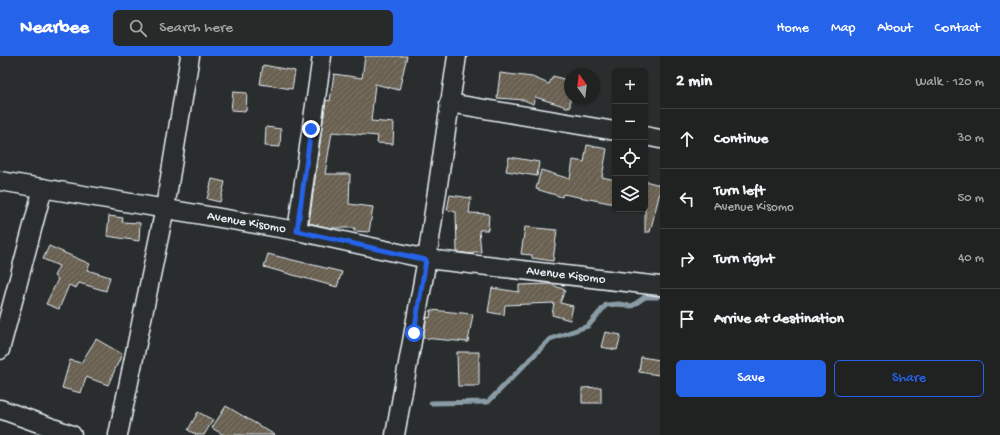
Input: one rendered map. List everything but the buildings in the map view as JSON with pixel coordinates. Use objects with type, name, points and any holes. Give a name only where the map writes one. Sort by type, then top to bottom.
[{"type":"street","points":[[118,435],[166,208],[190,56]]},
{"type":"street","points":[[297,231],[322,56]]},
{"type":"street","points":[[395,435],[426,260],[449,103],[458,56]]},
{"type":"street","points":[[449,103],[612,130]]},
{"type":"street","points":[[648,136],[660,138]]},
{"type":"street","name":"Avenue Kisomo","points":[[0,180],[297,231],[426,260],[660,286]]},
{"type":"street","points":[[0,350],[43,188]]},
{"type":"street","points":[[0,409],[72,435]]},
{"type":"waterway","points":[[431,403],[488,402],[550,339],[588,326],[606,305],[619,304],[632,306],[645,297],[657,297],[660,293]]},
{"type":"route","points":[[311,129],[297,231],[426,260],[414,333]]}]
